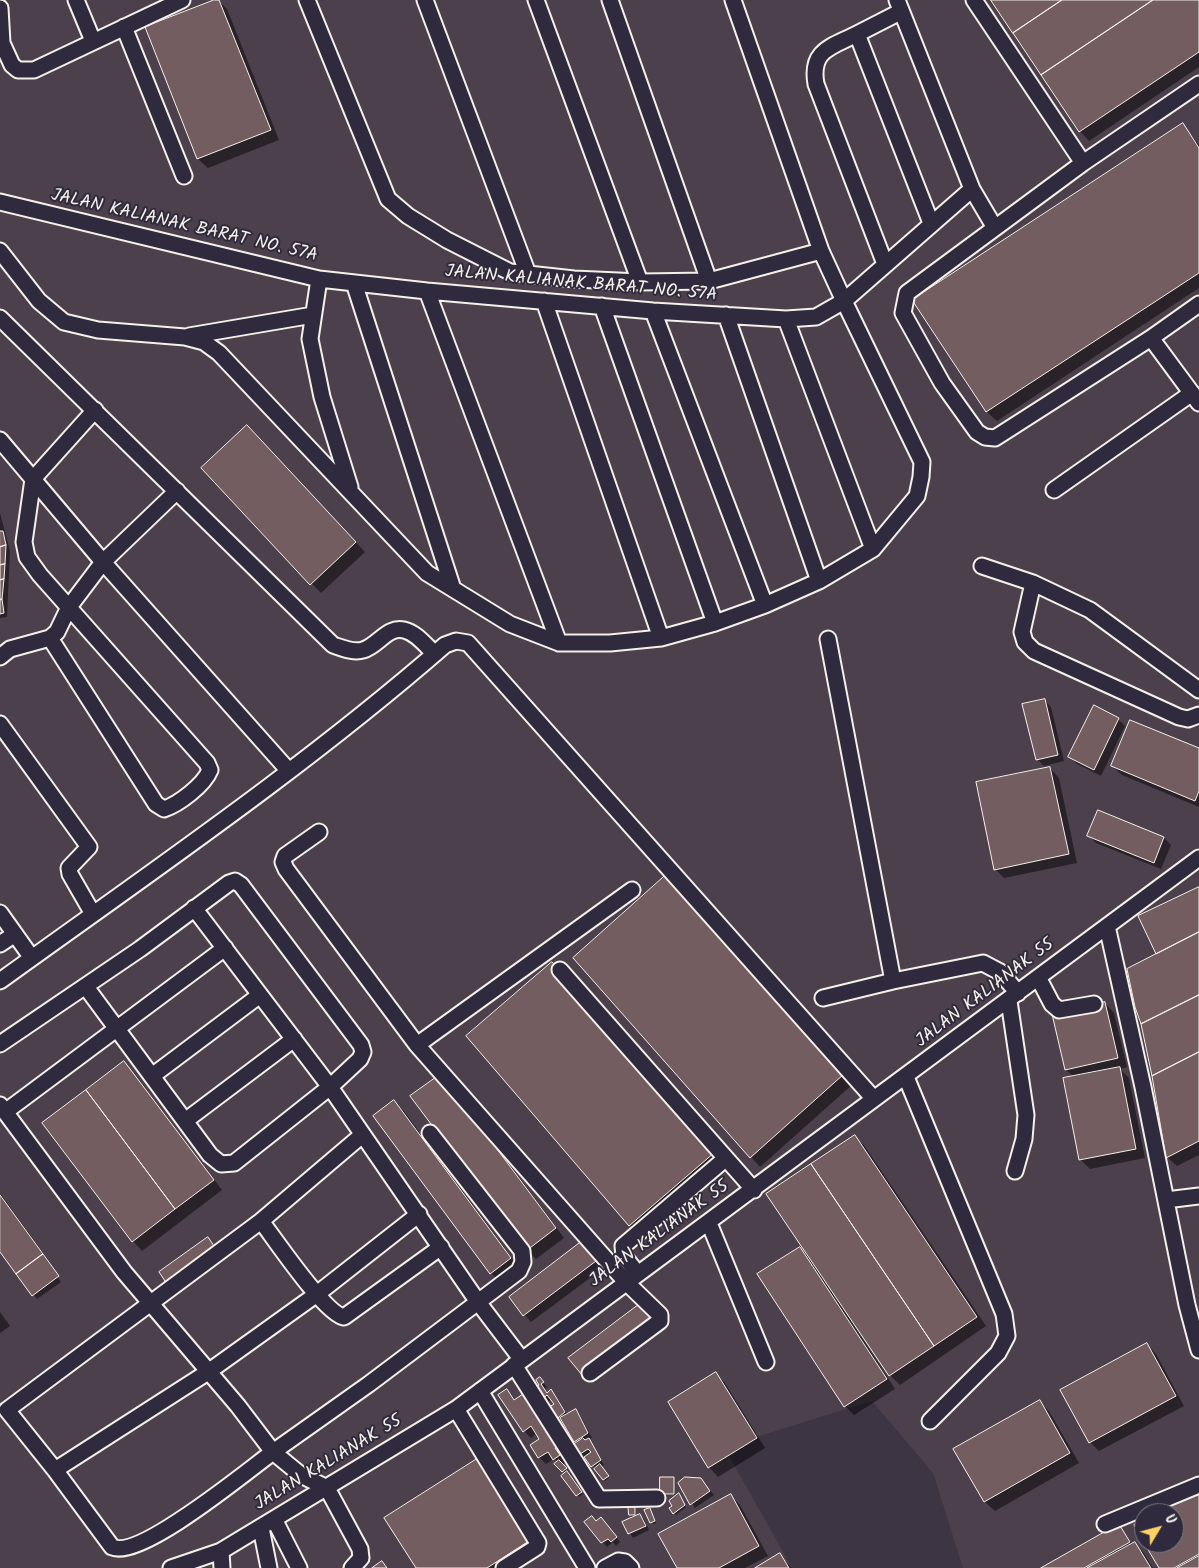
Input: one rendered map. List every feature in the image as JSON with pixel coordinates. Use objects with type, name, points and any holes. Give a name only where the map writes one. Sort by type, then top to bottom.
[{"type":"lane","points":[[76,0],[93,41]]},
{"type":"lane","points":[[0,8],[1,44],[12,65],[18,70],[34,70],[124,27],[161,4],[182,0]]},
{"type":"lane","name":"JALAN KALIANAK BARAT NO. 57A","points":[[307,0],[388,199],[408,216],[447,240],[510,272],[640,282],[709,281],[821,251]]},
{"type":"lane","points":[[425,0],[528,274]]},
{"type":"lane","points":[[536,0],[640,282]]},
{"type":"lane","points":[[610,0],[709,281]]},
{"type":"lane","points":[[0,251],[39,301],[64,322],[98,330],[185,337],[204,342],[219,353],[351,491],[401,548],[427,573],[510,624],[559,643],[610,643],[661,638],[715,623],[765,605],[819,580],[873,549],[916,496],[921,477],[922,462],[821,251],[733,0]]},
{"type":"lane","points":[[974,0],[1083,163]]},
{"type":"lane","points":[[885,264],[816,84],[814,72],[816,60],[824,50],[857,34],[898,6],[972,188],[995,228]]},
{"type":"lane","points":[[124,27],[184,176]]},
{"type":"lane","points":[[857,34],[931,223]]},
{"type":"lane","points":[[1199,84],[1083,163],[907,293],[903,313],[942,383],[972,425],[985,437],[995,438],[1151,338],[1199,304]]},
{"type":"lane","name":"JALAN KALIANAK BARAT NO. 57A","points":[[0,202],[319,279],[427,291],[653,311],[786,318],[816,316],[844,301],[972,188]]},
{"type":"lane","points":[[319,279],[310,339],[322,397],[351,491]]},
{"type":"lane","points":[[354,283],[453,589]]},
{"type":"lane","points":[[427,291],[559,643]]},
{"type":"lane","points":[[544,301],[661,638]]},
{"type":"lane","points":[[602,306],[715,623]]},
{"type":"lane","points":[[653,311],[765,605]]},
{"type":"lane","points":[[185,337],[313,315]]},
{"type":"lane","points":[[726,315],[819,580]]},
{"type":"lane","points":[[0,318],[333,645],[346,650],[364,650],[386,634],[403,630],[414,634],[435,654]]},
{"type":"lane","points":[[786,318],[873,549]]},
{"type":"lane","points":[[1054,490],[1195,398],[1151,338]]},
{"type":"lane","points":[[50,638],[156,804],[164,808],[172,806],[207,777],[210,770],[207,763],[40,575],[27,557],[24,542],[33,479],[95,410]]},
{"type":"lane","points":[[0,440],[103,562],[289,771]]},
{"type":"lane","points":[[0,658],[10,649],[50,638],[57,632],[69,607],[103,562],[177,491]]},
{"type":"lane","points":[[982,566],[1034,583],[1090,610],[1199,690]]},
{"type":"lane","points":[[1034,583],[1022,632],[1025,642],[1034,651],[1179,717],[1188,719],[1199,715]]},
{"type":"lane","points":[[828,639],[893,981]]},
{"type":"lane","points":[[0,981],[289,771],[367,712],[446,645],[456,641],[468,643],[874,1099]]},
{"type":"lane","points":[[0,724],[89,847],[69,868],[70,874],[93,914]]},
{"type":"lane","points":[[319,832],[286,856],[282,862],[286,869],[418,1045],[632,1278],[661,1318],[590,1373]]},
{"type":"lane","name":"JALAN KALIANAK 55","points":[[171,1568],[221,1551],[456,1409],[1039,979],[1199,858]]},
{"type":"lane","points":[[0,1044],[86,987],[229,883],[235,881],[241,885],[276,930],[361,1045],[363,1052],[360,1059],[330,1087],[234,1163],[221,1164],[215,1160],[185,1121],[86,987]]},
{"type":"lane","points":[[418,1045],[632,890]]},
{"type":"lane","points":[[194,908],[330,1087],[362,1136],[419,1214],[518,1363],[598,1499],[657,1498]]},
{"type":"lane","points":[[0,913],[32,958]]},
{"type":"lane","points":[[1107,926],[1187,1306],[1199,1350]]},
{"type":"lane","points":[[0,944],[14,934]]},
{"type":"lane","points":[[225,948],[117,1030],[2,1109],[124,1272],[273,1452],[301,1475],[327,1488],[360,1549],[361,1558],[352,1568]]},
{"type":"lane","points":[[823,998],[893,981],[982,963],[1000,972],[1013,997],[1026,1115],[1024,1139],[1015,1171]]},
{"type":"lane","points":[[560,970],[754,1190]]},
{"type":"lane","points":[[1039,979],[1052,1004],[1060,1010],[1094,1004]]},
{"type":"lane","points":[[152,1076],[260,995]]},
{"type":"lane","points":[[185,1121],[294,1039]]},
{"type":"lane","points":[[906,1077],[1004,1314],[1007,1336],[998,1353],[930,1421]]},
{"type":"lane","points":[[362,1136],[261,1221],[7,1410],[55,1470],[112,1547],[122,1549],[178,1523],[273,1452],[369,1384],[519,1271],[523,1262],[522,1250],[430,1133]]},
{"type":"lane","points":[[632,1278],[624,1256],[623,1246],[725,1159]]},
{"type":"lane","points":[[1166,1200],[1199,1196]]},
{"type":"lane","points":[[55,1470],[208,1372],[317,1294],[419,1214]]},
{"type":"lane","points":[[261,1221],[317,1294],[337,1316],[344,1317],[441,1247]]},
{"type":"lane","points":[[708,1223],[766,1362]]},
{"type":"lane","points":[[480,1391],[588,1568]]},
{"type":"lane","points":[[456,1409],[538,1543],[537,1547],[504,1568]]},
{"type":"lane","points":[[1105,1524],[1199,1485]]},
{"type":"lane","points":[[274,1519],[299,1568]]},
{"type":"lane","points":[[260,1528],[268,1568]]},
{"type":"lane","points":[[221,1551],[222,1568]]},
{"type":"lane","points":[[605,1568],[618,1562],[625,1562],[631,1568]]},
{"type":"shaded area","points":[[0,0],[1199,0],[1199,1568],[963,1568],[933,1473],[872,1401],[724,1447],[792,1568],[0,1568]]},
{"type":"building","points":[[214,0],[219,0],[271,130],[197,159],[145,27]]},
{"type":"building","points":[[991,0],[1062,0],[1013,33]]},
{"type":"building","points":[[1062,0],[1153,0],[1041,75],[1013,33]]},
{"type":"building","points":[[1153,0],[1199,0],[1199,52],[1079,132],[1041,75]]},
{"type":"building","points":[[1183,123],[1199,148],[1199,273],[986,412],[912,300]]},
{"type":"building","points":[[247,425],[356,542],[310,585],[201,468]]},
{"type":"building","points":[[0,531],[3,531],[6,545],[0,547]]},
{"type":"building","points":[[6,545],[5,564],[0,565],[0,547]]},
{"type":"building","points":[[5,564],[4,579],[0,580],[0,565]]},
{"type":"building","points":[[4,579],[2,599],[0,600],[0,580]]},
{"type":"building","points":[[2,599],[4,613],[0,614],[0,600]]},
{"type":"building","points":[[1045,699],[1058,755],[1036,760],[1022,704]]},
{"type":"building","points":[[1094,705],[1119,718],[1094,770],[1068,757]]},
{"type":"building","points":[[1130,720],[1199,748],[1199,791],[1195,801],[1111,766]]},
{"type":"building","points":[[1050,767],[1069,854],[994,870],[976,782]]},
{"type":"building","points":[[1098,810],[1164,837],[1154,863],[1087,836]]},
{"type":"building","points":[[667,874],[844,1074],[750,1158],[573,958]]},
{"type":"building","points":[[1199,887],[1199,932],[1156,954],[1138,916]]},
{"type":"building","points":[[1199,932],[1199,995],[1141,1024],[1135,1007],[1127,969]]},
{"type":"building","points":[[552,962],[715,1152],[629,1226],[466,1036]]},
{"type":"building","points":[[1199,995],[1199,1052],[1152,1076],[1141,1024]]},
{"type":"building","points":[[1105,1002],[1118,1058],[1065,1070],[1052,1014]]},
{"type":"building","points":[[1199,1052],[1199,1141],[1166,1158],[1152,1076]]},
{"type":"building","points":[[124,1061],[214,1180],[175,1209],[86,1090]]},
{"type":"building","points":[[1120,1067],[1136,1149],[1079,1160],[1063,1078]]},
{"type":"building","points":[[441,1074],[556,1228],[526,1251],[410,1096]]},
{"type":"building","points":[[86,1090],[175,1209],[132,1242],[42,1123]]},
{"type":"building","points":[[394,1100],[511,1258],[490,1274],[373,1116]]},
{"type":"building","points":[[855,1135],[977,1317],[934,1346],[811,1164]]},
{"type":"building","points":[[811,1164],[934,1346],[889,1376],[766,1194]]},
{"type":"building","points":[[0,1195],[43,1254],[16,1274],[0,1252]]},
{"type":"building","points":[[208,1237],[218,1252],[169,1287],[159,1272]]},
{"type":"building","points":[[581,1242],[596,1261],[523,1316],[509,1297]]},
{"type":"building","points":[[800,1247],[887,1379],[844,1407],[757,1274]]},
{"type":"building","points":[[43,1254],[59,1276],[32,1296],[16,1274]]},
{"type":"building","points":[[645,1300],[658,1317],[582,1375],[568,1358]]},
{"type":"building","points":[[1147,1343],[1176,1396],[1089,1443],[1060,1390]]},
{"type":"building","points":[[716,1372],[757,1438],[708,1468],[668,1402]]},
{"type":"building","points":[[540,1377],[544,1382],[541,1384],[547,1393],[551,1389],[565,1412],[553,1422],[545,1410],[554,1404],[547,1395],[540,1401],[532,1389],[539,1385],[536,1380]]},
{"type":"building","points":[[507,1389],[514,1400],[523,1394],[526,1398],[529,1396],[561,1445],[555,1448],[560,1455],[553,1460],[548,1452],[538,1458],[530,1445],[539,1439],[531,1426],[523,1432],[498,1395]]},
{"type":"building","points":[[1040,1400],[1070,1453],[984,1502],[953,1449]]},
{"type":"building","points":[[576,1409],[588,1433],[574,1442],[560,1418]]},
{"type":"building","points":[[583,1438],[585,1440],[589,1438],[601,1460],[591,1467],[584,1457],[591,1452],[588,1449],[577,1456],[573,1445]]},
{"type":"building","points":[[477,1459],[529,1541],[487,1568],[416,1568],[384,1518]]},
{"type":"building","points":[[559,1460],[567,1468],[562,1472],[554,1464]]},
{"type":"building","points":[[600,1464],[609,1476],[603,1480],[594,1469]]},
{"type":"building","points":[[567,1471],[582,1492],[576,1496],[561,1476]]},
{"type":"building","points":[[660,1477],[674,1477],[674,1494],[660,1494]]},
{"type":"building","points":[[685,1477],[701,1478],[710,1491],[690,1505],[678,1483]]},
{"type":"building","points":[[1199,1488],[1199,1554],[1174,1568],[1159,1568],[1150,1553],[1184,1553],[1184,1503],[1173,1503]]},
{"type":"building","points":[[679,1493],[685,1505],[673,1514],[669,1508],[672,1506],[669,1501]]},
{"type":"building","points":[[731,1494],[759,1546],[719,1568],[677,1568],[658,1534]]},
{"type":"building","points":[[628,1502],[635,1502],[635,1515],[629,1515]]},
{"type":"building","points":[[650,1508],[655,1521],[650,1523],[644,1510]]},
{"type":"building","points":[[640,1514],[646,1526],[628,1534],[622,1522]]},
{"type":"building","points":[[592,1516],[596,1521],[601,1517],[617,1537],[611,1542],[608,1539],[601,1543],[584,1522]]},
{"type":"building","points":[[1119,1524],[1130,1542],[1084,1568],[1041,1568]]},
{"type":"building","points":[[1134,1543],[1134,1553],[1142,1553],[1151,1568],[1087,1568]]},
{"type":"building","points":[[780,1553],[789,1568],[755,1568]]},
{"type":"building","points":[[1199,1556],[1199,1568],[1177,1568]]},
{"type":"building","points":[[382,1561],[387,1568],[372,1568]]}]
